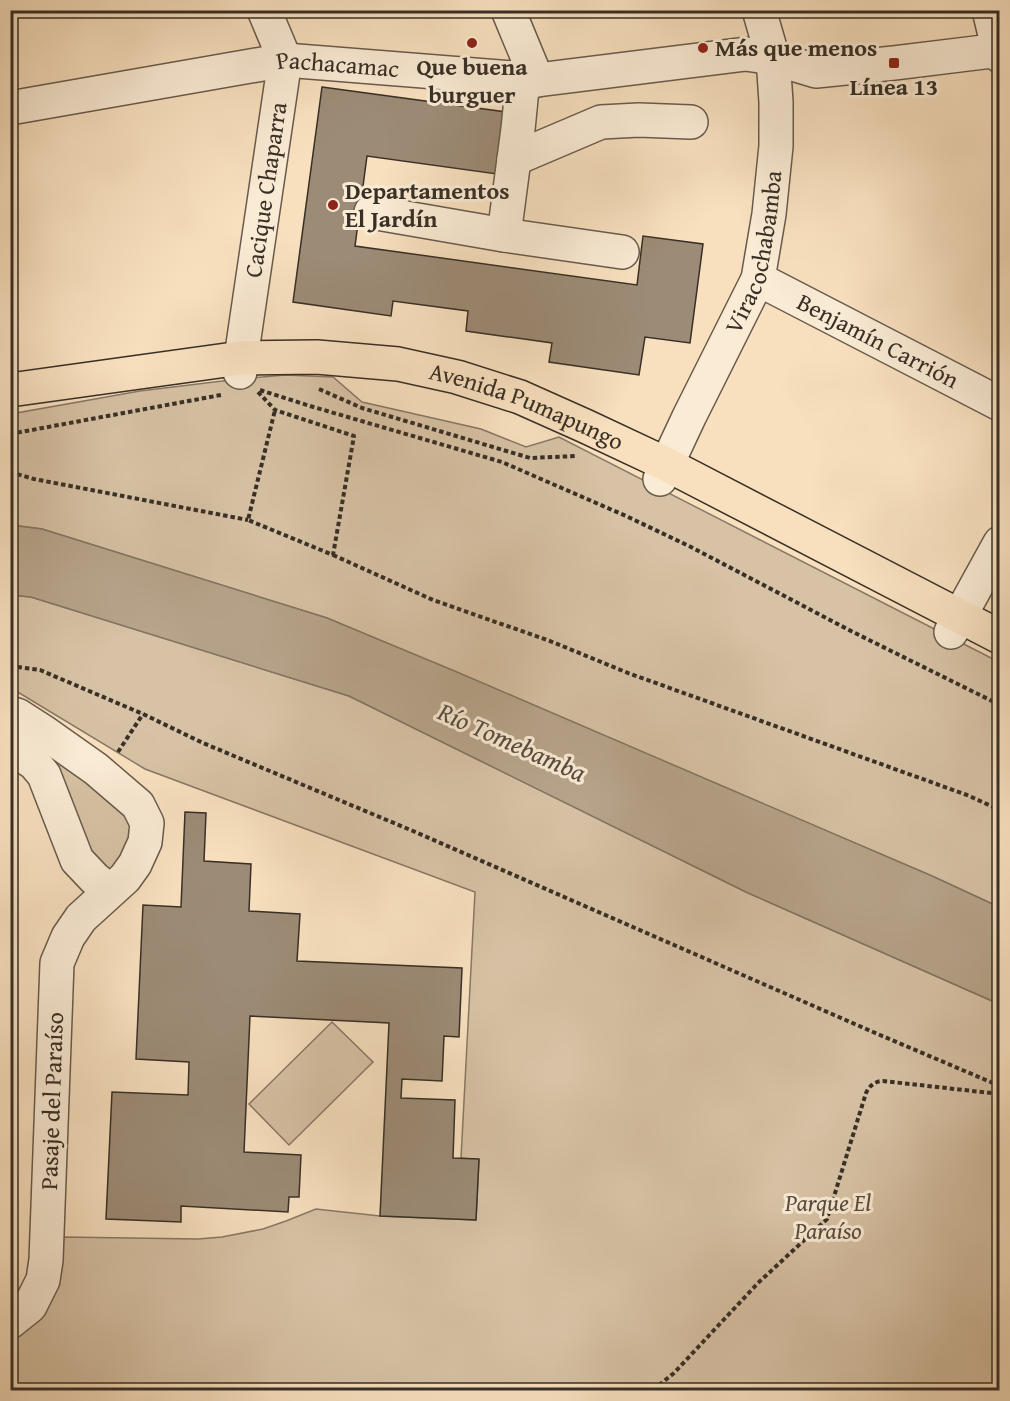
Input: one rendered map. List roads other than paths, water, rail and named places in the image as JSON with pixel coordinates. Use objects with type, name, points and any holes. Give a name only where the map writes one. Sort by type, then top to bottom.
[{"type":"main road","name":"Avenida Pumapungo","points":[[10,390],[242,378],[329,358],[398,364],[457,377],[520,398],[585,426],[663,471],[955,624],[999,637]]},
{"type":"street","points":[[264,10],[285,60]]},
{"type":"street","points":[[504,236],[514,159],[530,79],[508,10]]},
{"type":"street","name":"Viracochabamba","points":[[663,471],[758,279],[769,214],[776,146],[773,58],[759,10]]},
{"type":"street","points":[[990,10],[999,52]]},
{"type":"street","name":"Pachacamac","points":[[10,108],[285,60],[530,79],[746,54],[773,58],[816,71],[999,52]]},
{"type":"street","name":"Cacique Chaparra","points":[[242,378],[285,60]]},
{"type":"street","points":[[514,159],[601,122],[639,120],[691,122]]},
{"type":"street","points":[[370,212],[504,236],[622,252]]},
{"type":"street","name":"Benjamín Carrión","points":[[758,279],[999,404]]},
{"type":"street","points":[[955,624],[999,543]]},
{"type":"street","name":"Pasaje del Paraíso","points":[[10,713],[45,733],[96,769],[138,805],[147,823],[146,842],[135,864],[125,878],[81,918],[68,937],[57,963],[46,1260],[43,1280],[30,1306],[10,1322]]},
{"type":"street","points":[[10,750],[34,763],[44,775],[77,860],[104,886],[114,887]]},
{"type":"water","name":"Río Tomebamba","points":[[11,525],[42,529],[327,618],[932,876],[999,907],[999,1004],[746,892],[349,696],[31,597],[11,595]]},
{"type":"place","name":"Que buena burguer","points":[[472,43]]},
{"type":"place","name":"Más que menos","points":[[703,48]]},
{"type":"place","name":"Línea 13","points":[[894,63]]},
{"type":"place","name":"Departamentos El Jardín","points":[[333,205]]},
{"type":"park label","name":"Parque El Paraíso","points":[[828,1217]]}]
